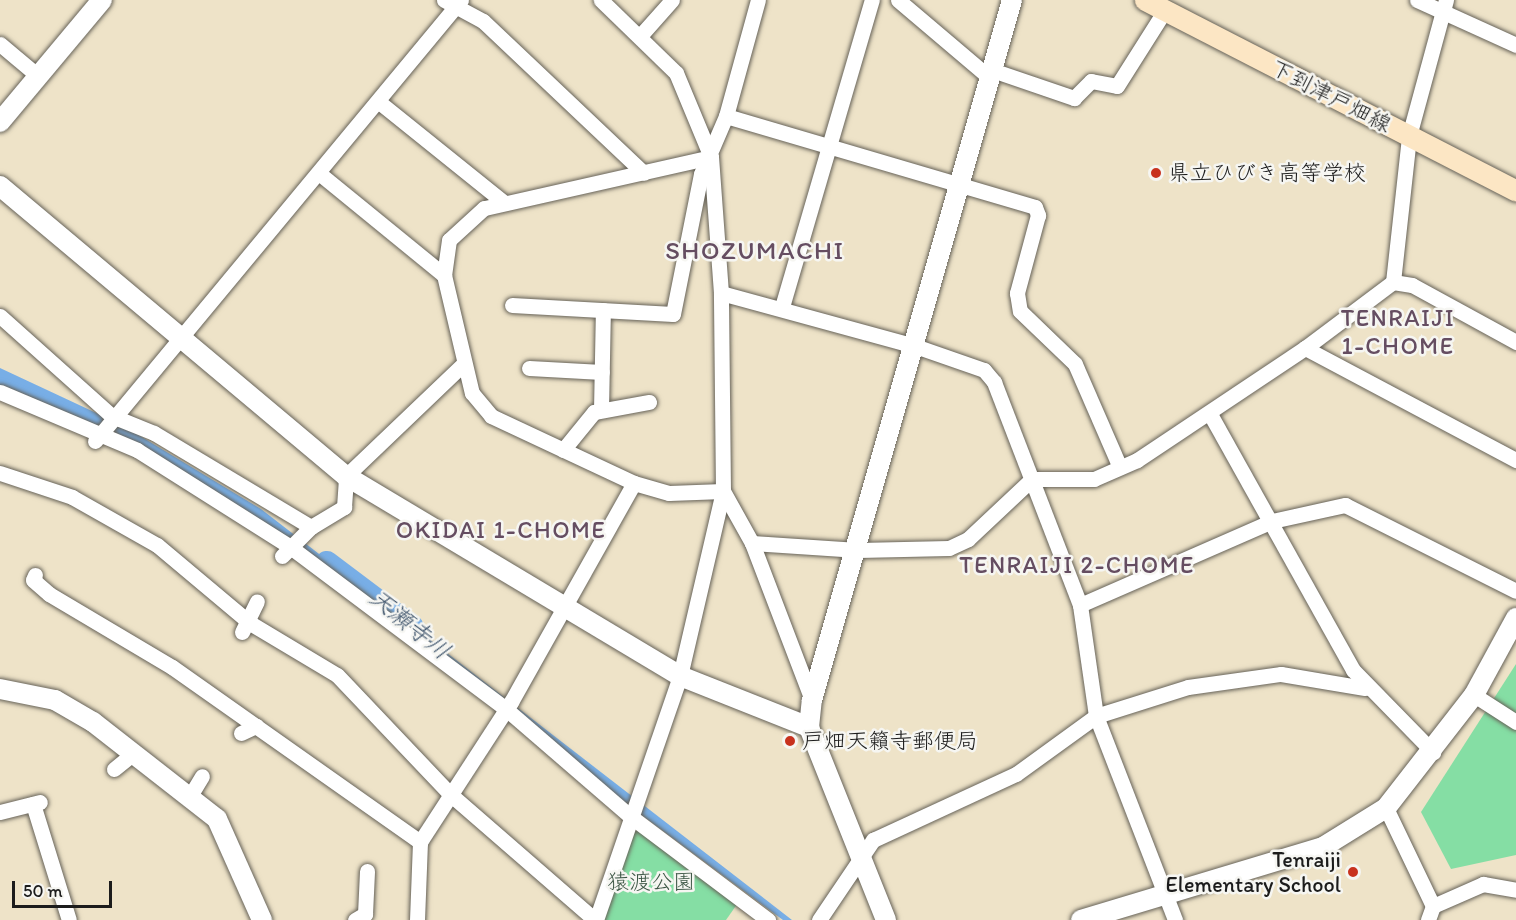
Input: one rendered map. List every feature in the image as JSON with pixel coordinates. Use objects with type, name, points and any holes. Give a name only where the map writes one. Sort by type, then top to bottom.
[{"type":"main road","name":"下到津戸畑線","points":[[1154,3],[1516,191]]},
{"type":"street","points":[[0,122],[102,0]]},
{"type":"street","points":[[0,473],[72,498],[157,545],[246,627],[337,675],[450,794],[595,920],[680,676],[723,491],[721,293],[711,157],[676,73],[601,0]]},
{"type":"street","points":[[640,36],[672,0]]},
{"type":"street","points":[[512,305],[673,314],[701,174],[711,157],[726,116],[758,0]]},
{"type":"street","points":[[782,307],[831,149],[872,0]]},
{"type":"street","points":[[898,0],[991,74],[1074,98],[1091,81],[1117,86],[1154,3]]},
{"type":"street","points":[[886,920],[809,727],[812,700],[858,550],[1012,0]]},
{"type":"street","points":[[1417,0],[1445,6],[1516,45]]},
{"type":"street","points":[[97,439],[112,416],[184,336],[379,102],[454,2],[483,21],[644,173]]},
{"type":"street","points":[[1393,282],[1409,136],[1445,6]]},
{"type":"street","points":[[0,44],[38,76]]},
{"type":"street","points":[[379,102],[502,201]]},
{"type":"street","points":[[726,116],[831,149],[1035,207],[1038,215],[1017,293],[1020,311],[1075,364],[1119,465]]},
{"type":"street","points":[[711,157],[644,173],[502,201],[484,208],[449,240],[444,275],[463,364],[479,407],[634,483],[669,493],[723,491]]},
{"type":"street","points":[[320,174],[444,275]]},
{"type":"street","points":[[0,186],[184,336],[346,476],[563,610],[680,676],[809,727]]},
{"type":"street","points":[[752,543],[858,550],[949,548],[968,539],[1032,479],[1094,479],[1210,414],[1305,348],[1393,282],[1412,285],[1516,342]]},
{"type":"street","points":[[721,293],[782,307],[915,346],[984,370],[1003,401],[1080,605],[1096,716],[1175,920]]},
{"type":"street","points":[[601,410],[603,310]]},
{"type":"street","points":[[0,316],[112,416],[154,433],[311,527]]},
{"type":"street","points":[[1305,348],[1516,460]]},
{"type":"street","points":[[286,551],[311,527],[344,507],[346,476],[463,364]]},
{"type":"street","points":[[529,368],[602,372]]},
{"type":"street","points":[[0,392],[97,439],[137,450],[286,551],[509,706],[768,920]]},
{"type":"street","points":[[563,450],[601,410],[649,402]]},
{"type":"street","points":[[1210,414],[1365,688],[1433,752]]},
{"type":"street","points":[[417,920],[420,842],[509,706],[634,483]]},
{"type":"street","points":[[723,491],[752,543],[812,700]]},
{"type":"street","points":[[1080,605],[1272,521],[1355,508],[1515,587]]},
{"type":"street","points":[[35,575],[33,580],[49,594],[197,681],[256,726],[420,842]]},
{"type":"street","points":[[246,627],[257,601]]},
{"type":"street","points":[[1085,919],[1323,847],[1386,808],[1433,752],[1474,695],[1516,618]]},
{"type":"street","points":[[819,920],[873,840],[1016,774],[1096,716],[1188,687],[1281,674],[1365,688]]},
{"type":"street","points":[[0,689],[55,700],[134,753],[217,819],[232,845],[262,920]]},
{"type":"street","points":[[1474,695],[1516,722]]},
{"type":"street","points":[[242,733],[256,726]]},
{"type":"street","points":[[114,769],[134,753]]},
{"type":"street","points":[[190,796],[202,776]]},
{"type":"street","points":[[0,812],[36,803],[69,920]]},
{"type":"street","points":[[1386,808],[1430,913],[1483,884],[1516,890]]},
{"type":"street","points":[[355,920],[364,914],[367,871]]},
{"type":"green space","points":[[1516,664],[1516,855],[1451,869],[1421,812]]},
{"type":"green space","name":"猿渡公園","points":[[631,821],[740,900],[726,920],[600,920]]},
{"type":"water","points":[[0,368],[122,425],[261,509],[792,920],[783,920],[624,802],[269,527],[0,386]]},
{"type":"waterway","name":"天瀬寺川","points":[[327,563],[412,627]]},
{"type":"place","name":"県立ひびき高等学校","points":[[1156,173]]},
{"type":"place","name":"戸畑天籟寺郵便局","points":[[790,741]]},
{"type":"place","name":"Tenraiji Elementary School","points":[[1353,872]]},
{"type":"district","name":"SHOZUMACHI","points":[[755,251]]},
{"type":"district","name":"TENRAIJI 1-CHOME","points":[[1398,332]]},
{"type":"district","name":"OKIDAI 1-CHOME","points":[[501,530]]},
{"type":"district","name":"TENRAIJI 2-CHOME","points":[[1077,565]]}]
